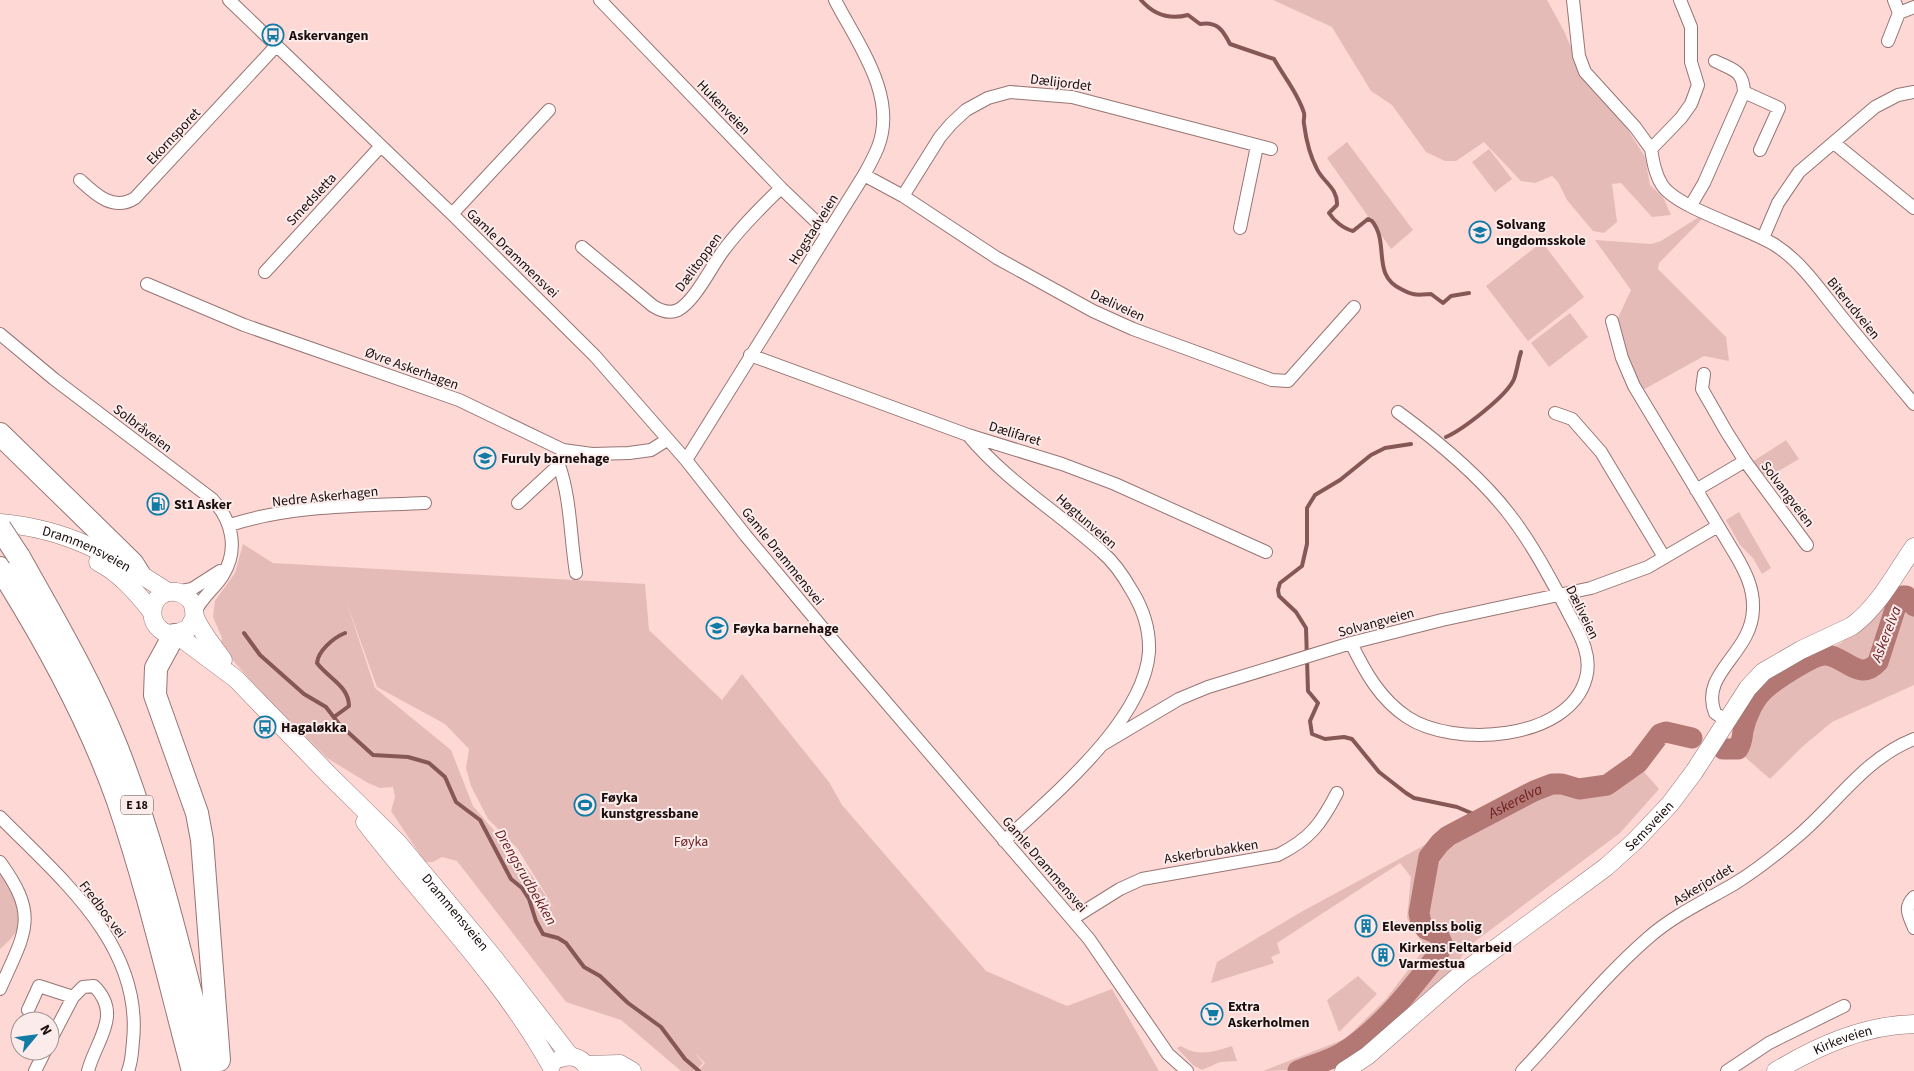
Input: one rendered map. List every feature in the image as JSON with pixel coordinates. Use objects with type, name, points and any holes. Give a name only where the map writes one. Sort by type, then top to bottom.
[{"type":"highway","points":[[0,434],[132,563],[139,574]]},
{"type":"highway","name":"E 18","points":[[0,528],[9,562],[45,643],[78,707],[118,800],[193,1071]]},
{"type":"highway","name":"E 18","points":[[9,562],[95,699],[134,793],[177,944],[210,1071]]},
{"type":"highway","points":[[168,646],[155,695],[197,813],[202,840],[221,1071]]},
{"type":"main road","name":"Drammensveien","points":[[0,523],[27,525],[77,539],[172,592]]},
{"type":"main road","name":"Drammensveien","points":[[0,534],[32,537],[50,542],[71,549],[102,564],[138,595],[152,612]]},
{"type":"main road","name":"Semsveien","points":[[1344,1071],[1367,1056],[1461,974],[1606,866],[1636,840],[1670,804],[1694,772],[1748,688],[1763,672],[1862,619],[1879,599],[1914,547]]},
{"type":"main road","points":[[172,592],[186,595],[192,603],[195,614],[189,628],[168,646],[161,631],[152,619],[152,612],[156,600],[172,592]]},
{"type":"main road","name":"Drammensveien","points":[[195,614],[236,679],[398,843],[494,958],[570,1056]]},
{"type":"main road","name":"Drammensveien","points":[[168,646],[236,679]]},
{"type":"main road","name":"Drammensveien","points":[[330,776],[501,990],[534,1035],[550,1069]]},
{"type":"main road","name":"Kirkeveien","points":[[1776,1071],[1818,1048],[1852,1035],[1883,1027],[1914,1024]]},
{"type":"main road","points":[[550,1069],[559,1059],[570,1056],[580,1059],[588,1068],[620,1064],[632,1071]]},
{"type":"street","name":"Gamle Drammensvei","points":[[229,0],[380,147],[452,214],[582,343],[686,460],[771,567],[1072,919],[1121,983],[1168,1054],[1187,1071]]},
{"type":"street","name":"Hukenveien","points":[[600,0],[781,188],[828,233]]},
{"type":"street","name":"Hogstadveien","points":[[686,460],[864,175],[878,147],[883,130],[883,100],[877,81],[835,0]]},
{"type":"street","name":"Biterudveien","points":[[1573,0],[1579,56],[1585,72],[1636,127],[1651,149],[1654,166],[1662,185],[1691,205],[1763,238],[1796,262],[1914,404]]},
{"type":"street","points":[[1651,149],[1682,118],[1691,104],[1698,85],[1691,62],[1691,27],[1680,0]]},
{"type":"street","points":[[1888,41],[1899,13],[1894,0]]},
{"type":"street","points":[[1899,13],[1914,6]]},
{"type":"street","name":"Ekornsporet","points":[[80,180],[106,201],[116,204],[128,203],[135,198],[276,46]]},
{"type":"street","points":[[1691,205],[1704,183],[1744,92],[1744,82],[1738,72],[1715,61]]},
{"type":"street","name":"Dælijordet","points":[[902,196],[940,137],[951,124],[966,110],[988,98],[1010,92],[1080,98],[1271,149]]},
{"type":"street","points":[[1744,92],[1779,108],[1760,150]]},
{"type":"street","points":[[1763,238],[1778,203],[1792,181],[1874,107],[1898,95],[1914,92]]},
{"type":"street","name":"Gamle Drammensvei","points":[[452,214],[549,110]]},
{"type":"street","points":[[1834,143],[1914,208]]},
{"type":"street","points":[[1240,228],[1257,146]]},
{"type":"street","name":"Smedsletta","points":[[265,272],[380,147]]},
{"type":"street","name":"Dæliveien","points":[[864,175],[902,196],[997,258],[1093,311],[1133,329],[1272,380],[1288,381],[1354,307]]},
{"type":"street","name":"Dælitoppen","points":[[582,247],[653,306],[665,312],[674,312],[686,304],[731,241],[754,214],[781,188]]},
{"type":"street","name":"Øvre Askerhagen","points":[[147,284],[244,325],[459,400],[563,450],[592,454],[629,453],[651,450],[667,440]]},
{"type":"street","points":[[1612,321],[1622,358],[1634,386],[1750,582],[1754,608],[1748,633],[1743,645],[1718,676],[1711,693],[1715,713],[1727,721]]},
{"type":"street","name":"Solbråveien","points":[[0,334],[54,379],[212,500],[225,514],[230,525]]},
{"type":"street","name":"Dælifaret","points":[[750,355],[968,435],[1062,464],[1115,484],[1266,552]]},
{"type":"street","name":"Solvangveien","points":[[1704,374],[1702,389],[1745,461],[1807,545]]},
{"type":"street","name":"Dæliveien","points":[[1351,643],[1365,672],[1390,703],[1422,726],[1441,732],[1463,735],[1488,735],[1518,730],[1542,723],[1566,708],[1579,693],[1586,679],[1588,657],[1585,648],[1559,595],[1509,514],[1453,458],[1421,429],[1398,412]]},
{"type":"street","points":[[1555,414],[1572,418],[1601,452],[1664,557]]},
{"type":"street","name":"Høgtunveien","points":[[968,435],[989,460],[1104,553],[1124,578],[1146,618],[1149,652],[1143,675],[1133,700],[1105,743],[1004,841]]},
{"type":"street","points":[[518,503],[558,465],[563,450]]},
{"type":"street","name":"Solvangveien","points":[[1696,490],[1745,461]]},
{"type":"street","points":[[558,465],[570,505],[569,529],[576,573]]},
{"type":"street","name":"Nedre Askerhagen","points":[[230,525],[257,518],[320,510],[425,503]]},
{"type":"street","points":[[195,614],[201,599],[224,574],[232,541],[230,525]]},
{"type":"street","name":"Solvangveien","points":[[1105,743],[1179,699],[1306,656],[1351,643],[1442,620],[1559,595],[1618,579],[1664,557],[1718,526]]},
{"type":"street","points":[[172,592],[192,589],[226,566]]},
{"type":"street","name":"Askerjordet","points":[[1522,1071],[1648,938],[1688,909],[1734,884],[1772,858],[1800,834],[1870,765],[1902,744],[1914,739]]},
{"type":"street","name":"Askerbrubakken","points":[[1072,919],[1120,889],[1142,879],[1278,855],[1309,836],[1323,819],[1336,793]]},
{"type":"street","name":"Fredbos vei","points":[[0,817],[80,899],[110,938],[127,978],[135,1019],[128,1071]]},
{"type":"street","points":[[0,862],[22,897],[26,916],[21,941],[0,989]]},
{"type":"street","points":[[1914,897],[1908,903],[1906,910],[1914,928]]},
{"type":"street","points":[[28,1010],[41,981],[72,997]]},
{"type":"street","points":[[60,1021],[72,997],[83,987],[94,986],[104,995],[107,1008],[107,1023],[102,1040],[91,1059],[88,1071]]},
{"type":"street","points":[[1726,1071],[1769,1043],[1844,1006]]},
{"type":"green space","points":[[1273,0],[1547,0],[1564,31],[1582,73],[1628,130],[1645,157],[1650,185],[1663,197],[1671,215],[1652,217],[1621,183],[1612,184],[1617,222],[1604,233],[1593,231],[1567,200],[1558,182],[1552,176],[1535,183],[1521,181],[1484,142],[1456,161],[1445,161],[1426,152],[1392,105],[1371,91],[1332,27]]},
{"type":"green space","points":[[1347,142],[1413,230],[1391,249],[1327,158]]},
{"type":"green space","points":[[1489,149],[1512,179],[1495,192],[1472,162]]},
{"type":"green space","points":[[1702,215],[1705,216],[1659,263],[1658,269],[1726,337],[1729,361],[1704,356],[1641,391],[1628,367],[1617,320],[1631,290],[1595,240],[1651,244],[1661,241]]},
{"type":"green space","points":[[1542,242],[1584,297],[1528,341],[1486,286]]},
{"type":"green space","points":[[1570,313],[1588,337],[1549,367],[1531,343]]},
{"type":"green space","points":[[1786,440],[1799,459],[1769,477],[1767,474],[1762,475],[1752,462]]},
{"type":"green space","points":[[1739,512],[1771,568],[1762,574],[1753,558],[1740,545],[1726,520]]},
{"type":"green space","name":"Føyka","points":[[243,544],[273,563],[645,584],[649,630],[722,700],[742,674],[829,782],[842,805],[986,971],[1067,1006],[1112,989],[1159,1071],[698,1071],[705,1063],[694,1052],[703,1063],[696,1071],[681,1071],[621,1020],[566,1002],[457,861],[442,857],[433,862],[425,862],[391,811],[395,797],[393,787],[380,788],[368,783],[327,758],[236,664],[221,643],[222,638],[213,617],[215,601],[235,573]],"holes":[[[346,601],[377,687],[445,724],[469,749],[466,768],[471,786],[488,819],[517,848],[555,909],[528,870],[473,806],[451,750],[375,688]]]},
{"type":"green space","points":[[1896,593],[1906,596],[1914,606],[1914,685],[1832,722],[1802,747],[1770,779],[1728,742],[1757,693],[1790,667],[1841,643]]},
{"type":"green space","points":[[1639,766],[1659,789],[1620,833],[1465,949],[1457,967],[1362,1053],[1333,1069],[1263,1071],[1345,1039],[1386,999],[1425,948],[1407,918],[1411,877],[1400,863],[1277,943],[1280,953],[1271,957],[1274,963],[1211,983],[1217,962],[1301,912],[1558,773],[1599,792]]},
{"type":"green space","points":[[0,873],[6,878],[10,886],[18,910],[19,923],[14,935],[0,949]]},
{"type":"green space","points":[[1358,976],[1377,994],[1339,1032],[1327,1000]]},
{"type":"green space","points":[[1181,1046],[1194,1051],[1212,1052],[1232,1046],[1237,1061],[1220,1062],[1202,1070],[1193,1065],[1177,1048]]},
{"type":"waterway","points":[[1141,0],[1151,9],[1162,15],[1174,17],[1188,15],[1200,24],[1215,25],[1222,31],[1230,44],[1274,59],[1295,92],[1301,106],[1310,153],[1320,174],[1330,186],[1337,199],[1337,205],[1329,213],[1331,216],[1343,227],[1353,231],[1368,219],[1372,221],[1380,239],[1383,267],[1386,276],[1401,289],[1409,293],[1431,294],[1443,303],[1451,296],[1469,293]]},
{"type":"waterway","points":[[1446,437],[1473,420],[1503,394],[1514,379],[1521,352]]},
{"type":"waterway","points":[[1411,444],[1385,448],[1371,455],[1340,480],[1315,495],[1307,508],[1307,544],[1302,566],[1280,583],[1279,596],[1296,612],[1306,628],[1308,691],[1318,703],[1310,721],[1312,734],[1325,739],[1344,737],[1352,739],[1379,772],[1414,798],[1457,807],[1483,818]]},
{"type":"waterway","name":"Askerelva","points":[[1723,749],[1738,749],[1749,713],[1762,692],[1778,679],[1813,658],[1826,655],[1833,656],[1858,669],[1865,670],[1871,668],[1878,662],[1898,600],[1902,596],[1906,596],[1914,606]]},
{"type":"waterway","name":"Drengsrudbekken","points":[[244,633],[260,655],[304,694],[326,707],[339,724],[373,755],[408,757],[429,763],[445,777],[456,802],[480,820],[511,879],[522,888],[529,899],[536,921],[543,934],[558,938],[566,943],[584,967],[600,976],[628,1003],[661,1027],[685,1059],[699,1071]]},
{"type":"waterway","points":[[334,717],[349,706],[348,699],[342,688],[317,663],[320,654],[327,645],[345,633]]},
{"type":"waterway","name":"Askerelva","points":[[1442,943],[1438,934],[1426,929],[1421,923],[1419,913],[1429,857],[1448,836],[1534,791],[1552,784],[1562,784],[1579,789],[1607,785],[1638,763],[1660,734],[1666,732],[1692,738]]},
{"type":"waterway","name":"Askerelva","points":[[1298,1071],[1337,1056],[1370,1032],[1395,1008],[1439,953]]},
{"type":"place","name":"Askervangen","points":[[273,35]]},
{"type":"place","name":"Solvang ungdomsskole","points":[[1480,232]]},
{"type":"place","name":"Furuly barnehage","points":[[485,458]]},
{"type":"place","name":"St1 Asker","points":[[158,504]]},
{"type":"place","name":"Føyka barnehage","points":[[717,628]]},
{"type":"place","name":"Hagaløkka","points":[[265,727]]},
{"type":"place","name":"Føyka kunstgressbane","points":[[585,805]]},
{"type":"place","name":"Elevenplss bolig","points":[[1366,926]]},
{"type":"place","name":"Kirkens Feltarbeid Varmestua","points":[[1383,955]]},
{"type":"place","name":"Extra Askerholmen","points":[[1212,1014]]}]
